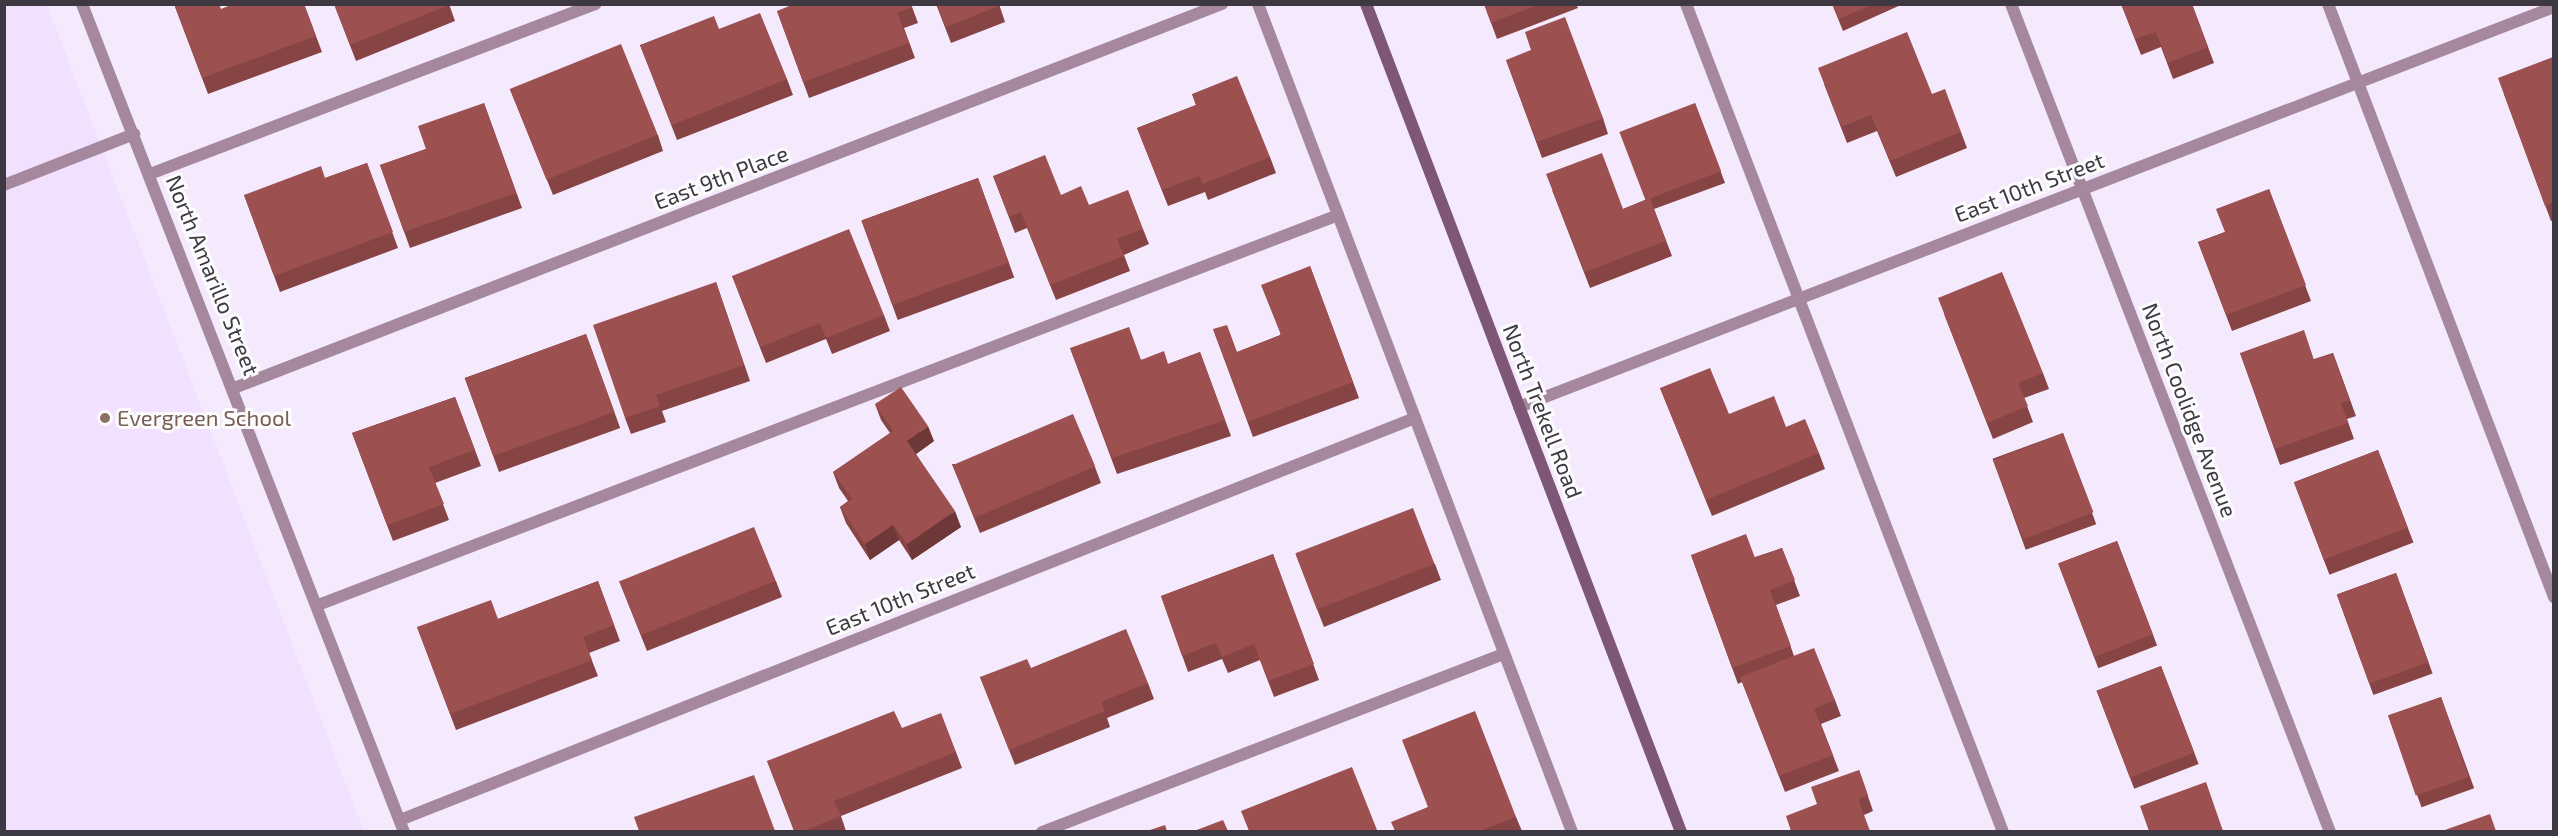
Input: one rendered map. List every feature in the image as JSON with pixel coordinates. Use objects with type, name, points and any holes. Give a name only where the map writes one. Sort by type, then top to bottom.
[{"type":"main road","name":"North Trekell Road","points":[[1365,4],[1681,831]]},
{"type":"street","name":"North Amarillo Street","points":[[82,4],[234,388],[402,826]]},
{"type":"street","points":[[150,174],[596,4]]},
{"type":"street","name":"East 9th Place","points":[[234,388],[1222,4]]},
{"type":"street","points":[[1258,4],[1572,831]]},
{"type":"street","points":[[1686,4],[2002,831]]},
{"type":"street","name":"North Coolidge Avenue","points":[[2011,4],[2330,831]]},
{"type":"street","points":[[2328,4],[2553,597]]},
{"type":"street","name":"East 10th Street","points":[[1519,407],[2553,7]]},
{"type":"street","points":[[4,185],[134,134]]},
{"type":"street","points":[[318,605],[1338,215]]},
{"type":"street","name":"East 10th Street","points":[[402,826],[1415,418]]},
{"type":"street","points":[[1042,831],[1504,654]]},
{"type":"shaded area","name":"Evergreen School","points":[[5,5],[47,5],[364,831],[5,832]]},
{"type":"building","points":[[174,4],[219,4],[221,9],[233,4],[304,4],[316,36],[202,78]]},
{"type":"building","points":[[334,4],[449,4],[449,5],[350,45]]},
{"type":"building","points":[[794,4],[911,4],[912,7],[897,13],[909,43],[803,82],[777,11]]},
{"type":"building","points":[[937,4],[999,4],[999,6],[946,27]]},
{"type":"building","points":[[1484,4],[1539,4],[1491,23]]},
{"type":"building","points":[[1833,4],[1873,4],[1839,19]]},
{"type":"building","points":[[2122,4],[2192,4],[2208,47],[2168,63],[2156,32],[2135,39]]},
{"type":"building","points":[[760,13],[787,79],[672,125],[640,45],[714,16],[719,29]]},
{"type":"building","points":[[1565,17],[1603,118],[1537,142],[1506,60],[1531,50],[1525,32]]},
{"type":"building","points":[[1907,32],[1932,94],[1945,89],[1961,132],[1890,161],[1871,115],[1841,127],[1818,68]]},
{"type":"building","points":[[621,44],[658,135],[546,180],[510,89]]},
{"type":"building","points":[[2553,57],[2553,202],[2545,206],[2498,78]]},
{"type":"building","points":[[1237,76],[1270,157],[1203,184],[1199,176],[1162,190],[1137,128],[1196,105],[1192,94]]},
{"type":"building","points":[[484,103],[516,193],[404,232],[380,165],[426,149],[418,126]]},
{"type":"building","points":[[1695,103],[1721,171],[1646,200],[1619,132]]},
{"type":"building","points":[[1602,153],[1623,209],[1650,198],[1666,241],[1585,272],[1546,174]]},
{"type":"building","points":[[1045,155],[1061,195],[1081,186],[1089,205],[1128,190],[1143,229],[1117,239],[1124,256],[1050,285],[1021,212],[1009,217],[993,176]]},
{"type":"building","points":[[367,163],[393,232],[274,276],[244,195],[321,166],[325,178]]},
{"type":"building","points":[[978,178],[1009,263],[892,305],[861,220]]},
{"type":"building","points":[[2269,189],[2306,285],[2226,315],[2198,242],[2225,232],[2216,209]]},
{"type":"building","points":[[849,229],[884,315],[826,338],[820,323],[761,347],[732,276]]},
{"type":"building","points":[[1310,266],[1353,382],[1248,422],[1213,329],[1227,325],[1237,352],[1281,335],[1261,285]]},
{"type":"building","points":[[2002,272],[2043,373],[2018,383],[2028,406],[1987,423],[1938,298]]},
{"type":"building","points":[[716,282],[744,365],[656,395],[660,406],[625,418],[593,325]]},
{"type":"building","points":[[1129,327],[1141,360],[1164,351],[1168,364],[1200,352],[1225,420],[1112,458],[1070,348]]},
{"type":"building","points":[[2304,330],[2314,360],[2333,353],[2350,400],[2341,403],[2348,423],[2275,449],[2240,353]]},
{"type":"building","points":[[586,334],[614,412],[493,456],[465,378]]},
{"type":"building","points":[[1710,368],[1729,414],[1774,396],[1786,427],[1805,419],[1819,453],[1706,500],[1660,388]]},
{"type":"building","points":[[901,387],[928,426],[907,441],[955,511],[907,544],[893,525],[865,544],[840,507],[852,499],[833,472],[893,431],[875,404]]},
{"type":"building","points":[[455,397],[475,450],[429,467],[444,504],[387,525],[352,433]]},
{"type":"building","points":[[1073,414],[1095,466],[975,518],[952,465]]},
{"type":"building","points":[[2063,433],[2093,512],[2023,539],[1993,460]]},
{"type":"building","points":[[2378,450],[2408,527],[2324,560],[2294,482]]},
{"type":"building","points":[[1413,508],[1435,564],[1317,609],[1295,553]]},
{"type":"building","points":[[754,527],[776,581],[641,635],[620,581]]},
{"type":"building","points":[[1746,534],[1755,558],[1782,548],[1795,580],[1770,590],[1791,646],[1732,668],[1691,555]]},
{"type":"building","points":[[2117,541],[2153,634],[2094,657],[2058,564]]},
{"type":"building","points":[[1273,554],[1314,664],[1268,681],[1254,644],[1222,657],[1216,643],[1182,656],[1161,596]]},
{"type":"building","points":[[2396,573],[2428,662],[2369,684],[2337,595]]},
{"type":"building","points":[[598,581],[614,625],[583,637],[592,660],[450,714],[417,627],[491,600],[498,619]]},
{"type":"building","points":[[1126,629],[1148,683],[1101,702],[1105,711],[1009,750],[980,677],[1027,659],[1031,668]]},
{"type":"building","points":[[1814,648],[1835,700],[1814,709],[1833,755],[1779,776],[1740,677]]},
{"type":"building","points":[[2161,666],[2194,753],[2130,778],[2097,691]]},
{"type":"building","points":[[2441,697],[2469,777],[2416,796],[2388,715]]},
{"type":"building","points":[[894,711],[902,728],[941,713],[956,752],[834,801],[841,816],[803,831],[795,831],[767,761]]},
{"type":"building","points":[[1475,711],[1516,817],[1479,831],[1395,831],[1391,822],[1428,807],[1402,740]]},
{"type":"building","points":[[1352,767],[1377,830],[1249,831],[1241,811]]},
{"type":"building","points":[[1859,770],[1868,795],[1858,799],[1870,831],[1791,831],[1786,816],[1817,804],[1811,787]]},
{"type":"building","points":[[754,775],[775,831],[639,831],[634,817]]},
{"type":"building","points":[[2206,782],[2223,831],[2149,831],[2140,806]]},
{"type":"building","points":[[2490,814],[2496,831],[2442,831]]},
{"type":"building","points":[[1223,820],[1228,831],[1194,831]]},
{"type":"building","points":[[1165,825],[1167,831],[1147,831]]},
{"type":"place","name":"Evergreen School","points":[[105,418]]}]
